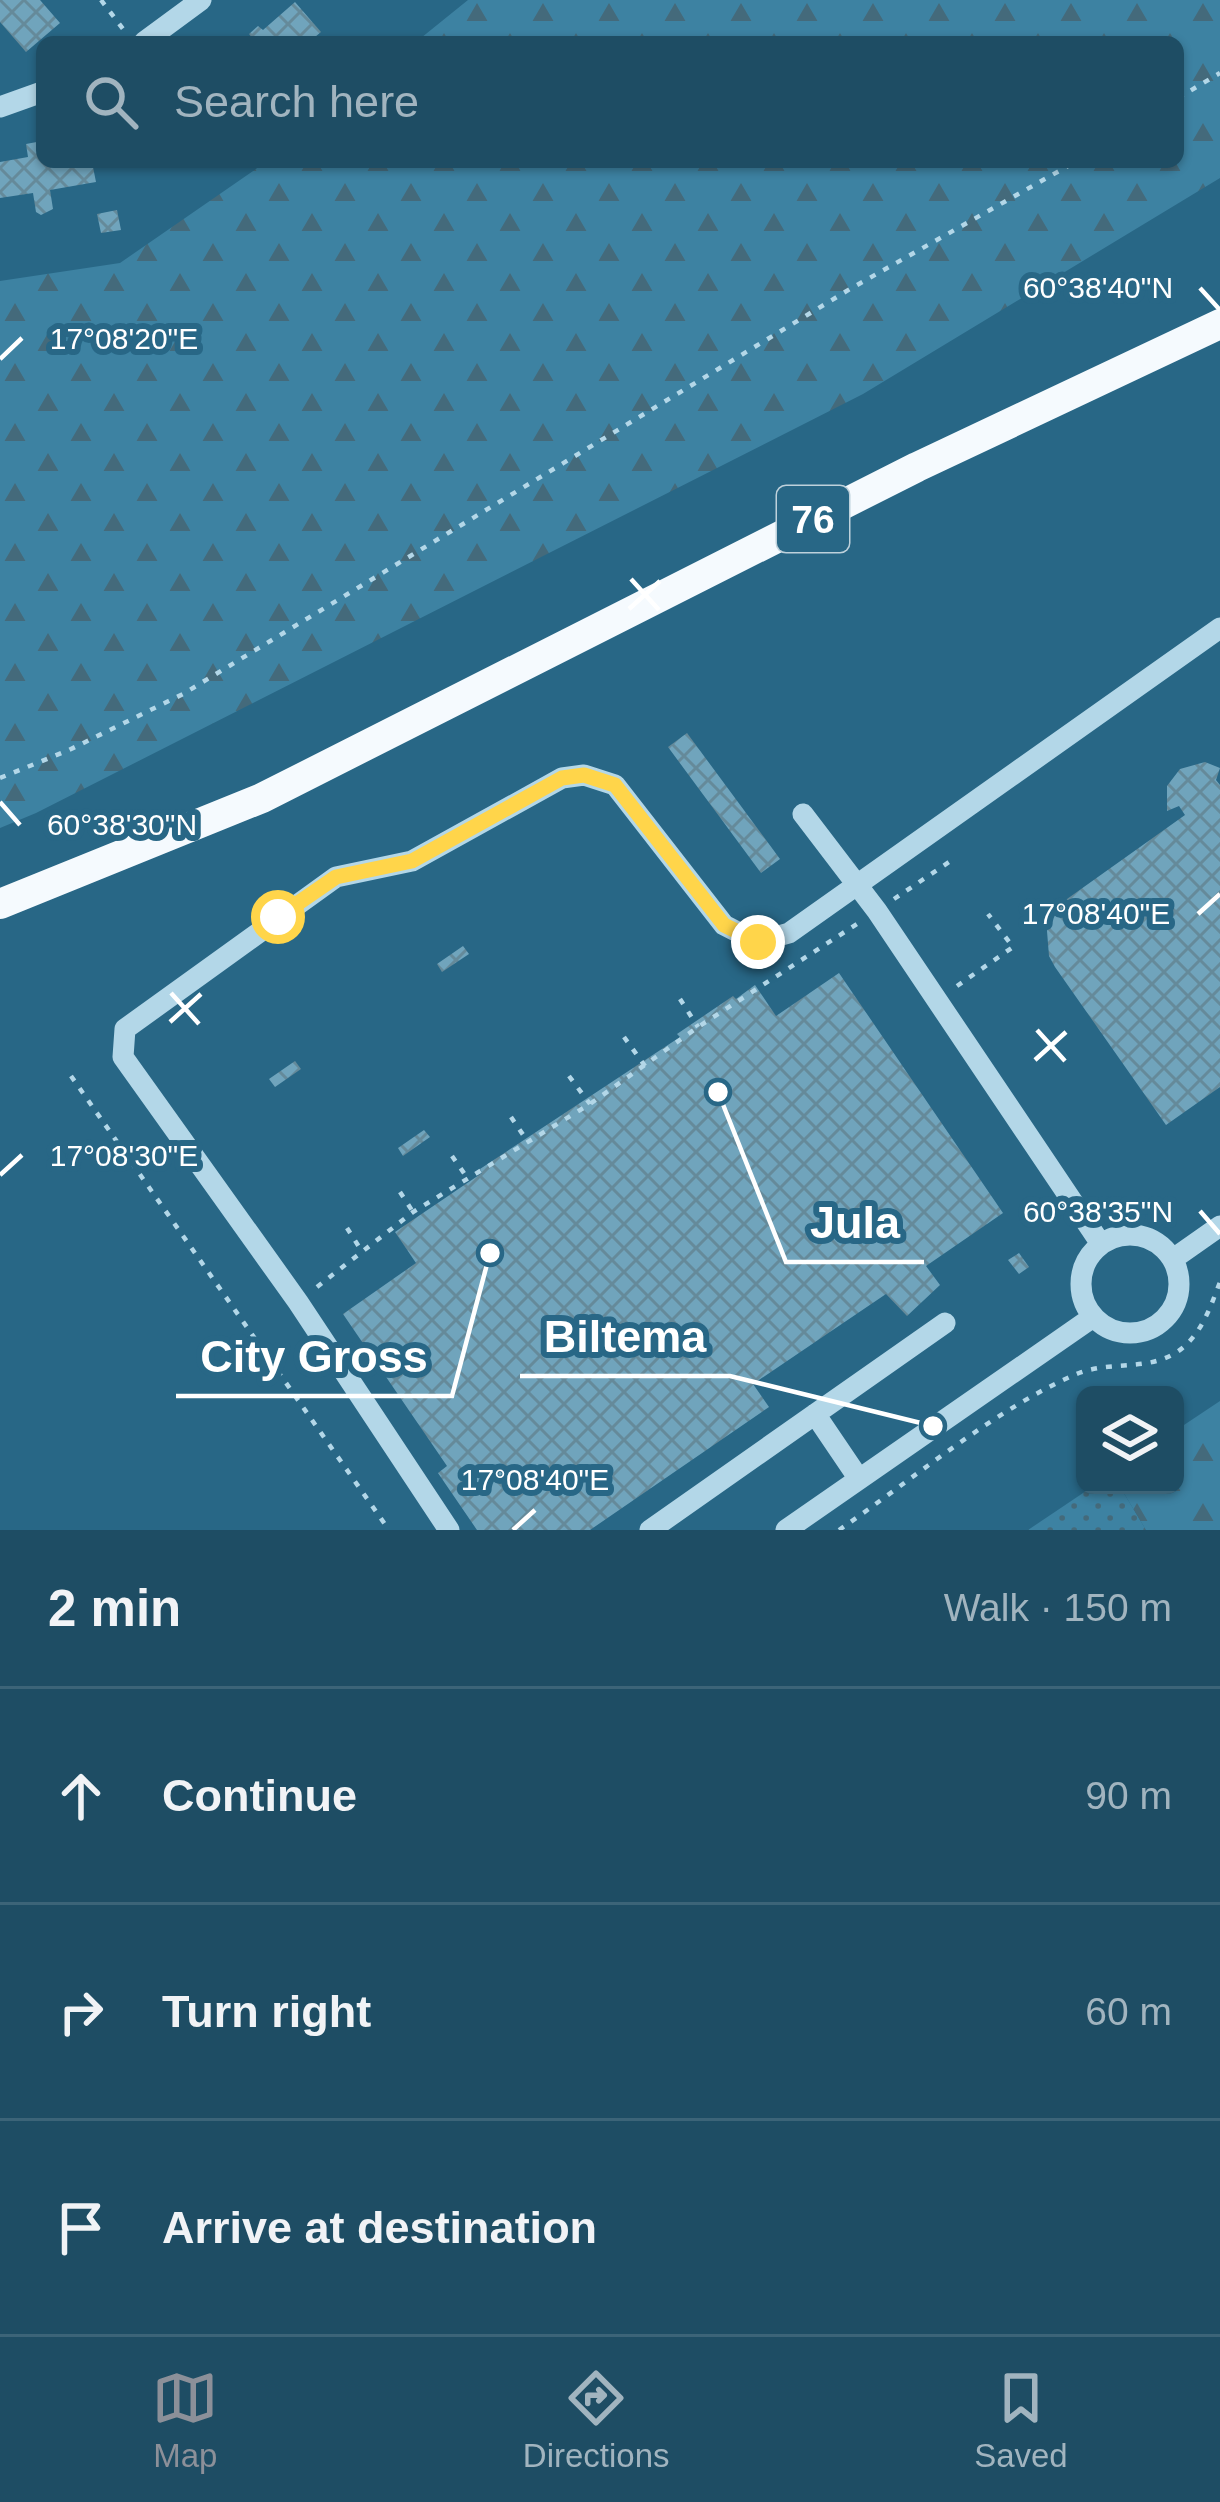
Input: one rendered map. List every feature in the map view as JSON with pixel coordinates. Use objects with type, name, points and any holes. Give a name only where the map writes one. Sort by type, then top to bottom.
[{"type":"main road","name":"76","points":[[0,904],[262,798],[917,467],[1220,324]]},
{"type":"main road","name":"76","points":[[0,889],[410,721]]},
{"type":"street","points":[[151,36],[193,2]]},
{"type":"street","points":[[0,106],[36,94]]},
{"type":"street","points":[[449,1530],[298,1301],[123,1057],[125,1029],[336,877],[412,861],[562,778],[584,775],[615,785],[724,925],[758,942],[789,933],[1220,628]]},
{"type":"street","points":[[802,814],[877,911],[1101,1244]]},
{"type":"street","points":[[1173,1259],[1220,1226]]},
{"type":"street","points":[[1132,1234],[1162,1246],[1173,1259],[1179,1274],[1175,1306],[1152,1329],[1120,1333],[1093,1317],[1081,1287],[1090,1256],[1101,1244],[1132,1234]]},
{"type":"street","points":[[786,1530],[1093,1317]]},
{"type":"street","points":[[650,1530],[945,1323]]},
{"type":"street","points":[[815,1414],[859,1479]]},
{"type":"path","points":[[101,0],[129,36]]},
{"type":"path","points":[[1184,94],[1220,73]]},
{"type":"path","points":[[0,778],[183,694],[850,290],[1064,168]]},
{"type":"path","points":[[298,1301],[413,1212],[590,1104],[698,1027],[950,862]]},
{"type":"path","points":[[938,1000],[1013,947],[988,914]]},
{"type":"path","points":[[680,998],[698,1027]]},
{"type":"path","points":[[624,1037],[644,1066]]},
{"type":"path","points":[[71,1076],[389,1530]]},
{"type":"path","points":[[569,1076],[590,1104]]},
{"type":"path","points":[[511,1117],[528,1143]]},
{"type":"path","points":[[452,1156],[466,1177]]},
{"type":"path","points":[[400,1192],[413,1212]]},
{"type":"path","points":[[347,1228],[363,1253]]},
{"type":"path","points":[[839,1530],[1004,1414],[1079,1373],[1114,1364],[1138,1366],[1171,1356],[1197,1331],[1220,1282]]},
{"type":"green space","points":[[468,0],[1220,0],[1220,178],[863,394],[0,828],[0,281],[120,263],[257,168],[1184,168],[1184,36],[423,36]]},
{"type":"green space","points":[[1220,1401],[1220,1530],[1146,1530],[1124,1494],[1184,1494],[1184,1425]]},
{"type":"green space","points":[[1082,1494],[1124,1494],[1146,1530],[1028,1530]]},
{"type":"building","points":[[0,0],[40,0],[60,23],[45,36],[36,36],[36,43],[26,52],[0,22]]},
{"type":"building","points":[[295,2],[321,32],[316,36],[249,34],[258,26],[263,30]]},
{"type":"building","points":[[36,142],[36,168],[93,168],[96,182],[50,190],[53,209],[41,215],[36,212],[33,193],[0,198],[0,162],[28,157],[26,144]]},
{"type":"building","points":[[117,210],[121,230],[101,233],[97,214]]},
{"type":"building","points":[[687,733],[780,859],[761,873],[668,747]]},
{"type":"building","points":[[1205,762],[1220,768],[1216,780],[1220,785],[1220,1087],[1166,1125],[1055,967],[1047,931],[1067,899],[1185,815],[1179,806],[1167,811],[1167,786],[1180,769]]},
{"type":"building","points":[[463,946],[469,954],[442,972],[437,964]]},
{"type":"building","points":[[839,973],[1003,1213],[926,1266],[940,1285],[907,1316],[886,1294],[753,1384],[769,1407],[590,1530],[477,1530],[438,1473],[447,1466],[343,1314],[416,1263],[395,1232],[733,996],[736,999],[755,985],[776,1016]]},
{"type":"building","points":[[295,1061],[301,1069],[275,1087],[269,1079]]},
{"type":"building","points":[[424,1130],[430,1137],[403,1156],[398,1148]]},
{"type":"building","points":[[1019,1253],[1029,1267],[1019,1274],[1008,1260]]},
{"type":"place","name":"Jula","points":[[718,1092]]},
{"type":"place","name":"City Gross","points":[[490,1253]]},
{"type":"place","name":"Biltema","points":[[933,1426]]},
{"type":"route","points":[[278,917],[336,877],[412,861],[562,778],[584,775],[615,785],[724,925],[758,942]]}]
